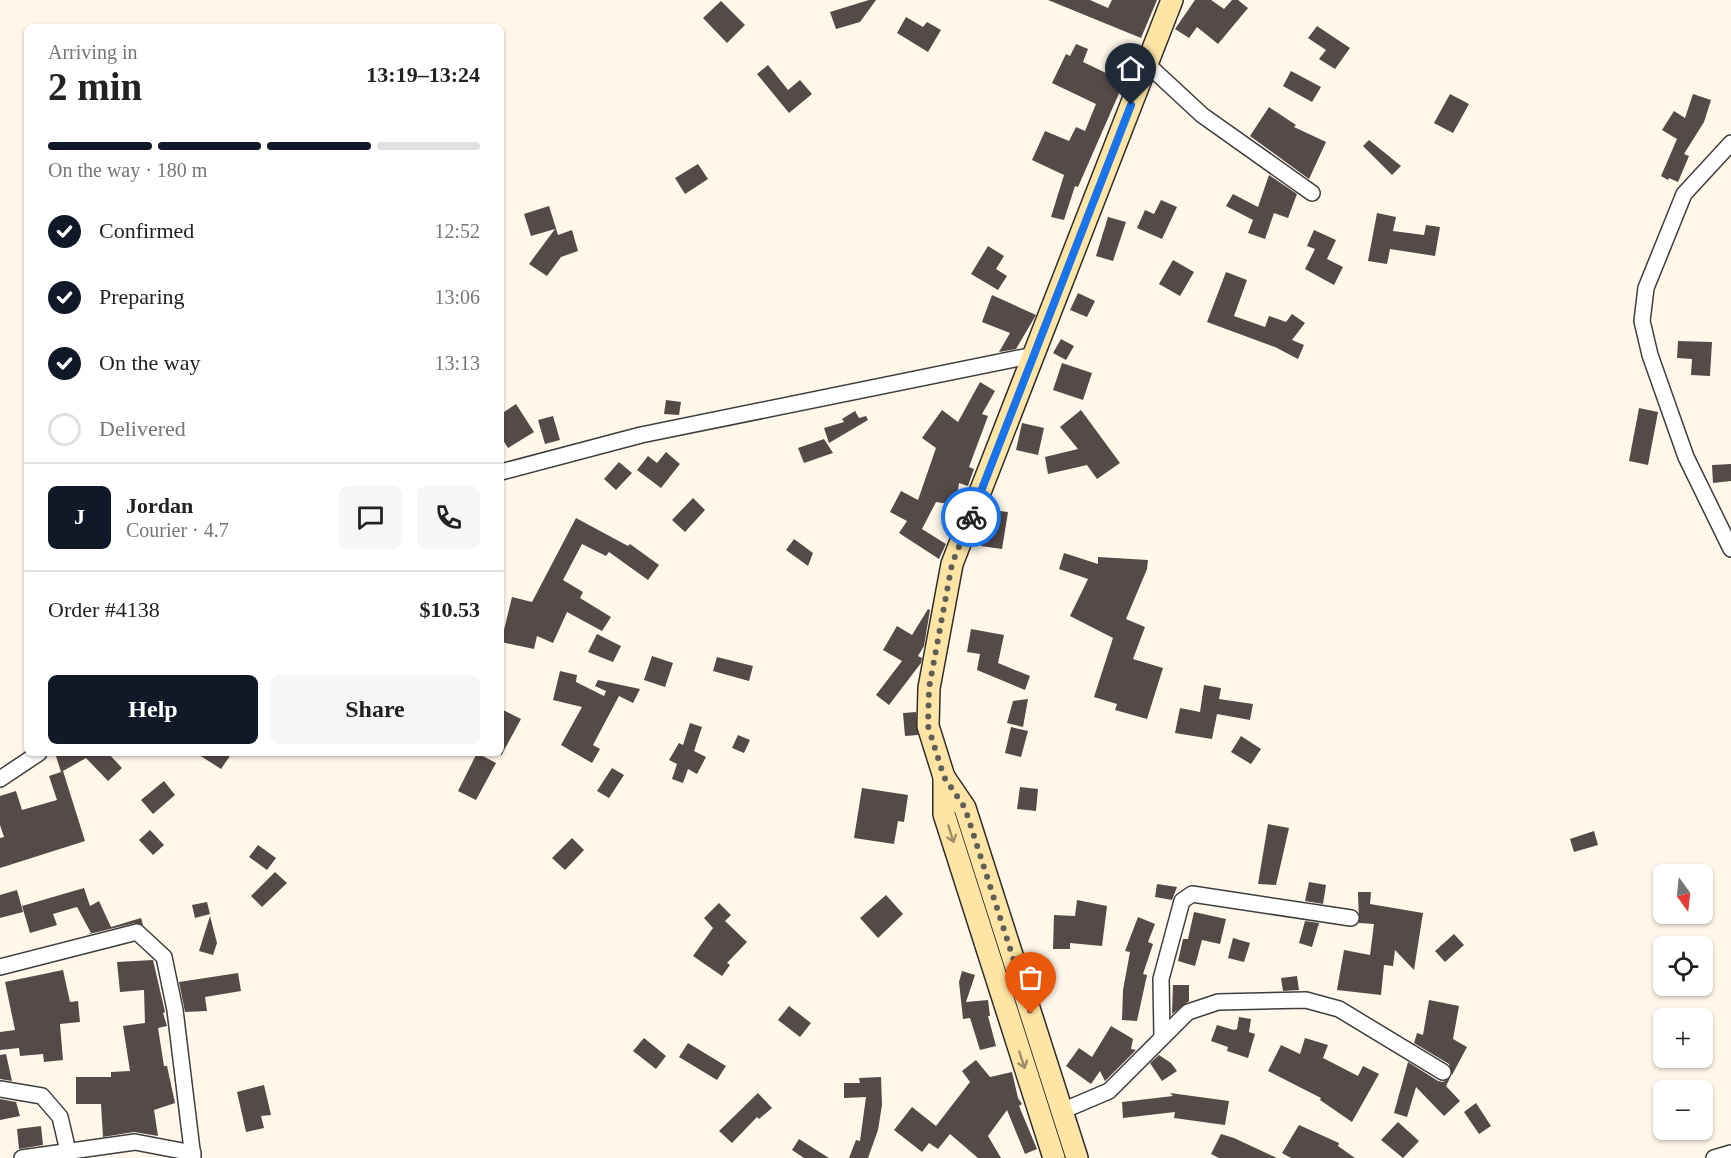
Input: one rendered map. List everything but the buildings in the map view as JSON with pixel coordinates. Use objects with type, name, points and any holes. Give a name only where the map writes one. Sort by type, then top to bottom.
[{"type":"main road","points":[[1054,1158],[945,814],[944,777],[928,726],[929,688],[952,564],[1172,0]]},
{"type":"main road","points":[[944,777],[965,808],[1077,1158]]},
{"type":"street","points":[[1147,64],[1202,115],[1312,193]]},
{"type":"street","points":[[1731,143],[1684,194],[1646,288],[1642,321],[1650,354],[1686,457],[1731,549]]},
{"type":"street","points":[[504,471],[641,435],[1034,355]]},
{"type":"street","points":[[0,779],[34,756]]},
{"type":"street","points":[[1162,1036],[1163,962],[1182,901],[1186,896],[1192,894],[1351,918]]},
{"type":"street","points":[[0,967],[137,932],[164,957],[175,1010],[193,1155],[135,1142],[22,1158]]},
{"type":"street","points":[[1062,1111],[1109,1091],[1124,1079],[1162,1036],[1188,1012],[1218,1002],[1306,1000],[1339,1009],[1443,1072]]},
{"type":"street","points":[[0,1089],[42,1096],[60,1117],[68,1151]]},
{"type":"street","points":[[1714,1158],[1731,1153]]},
{"type":"way so far","points":[[971,517],[952,564],[929,688],[928,726],[944,777],[965,808],[1031,1014]]},
{"type":"route","points":[[971,517],[1131,105]]}]
